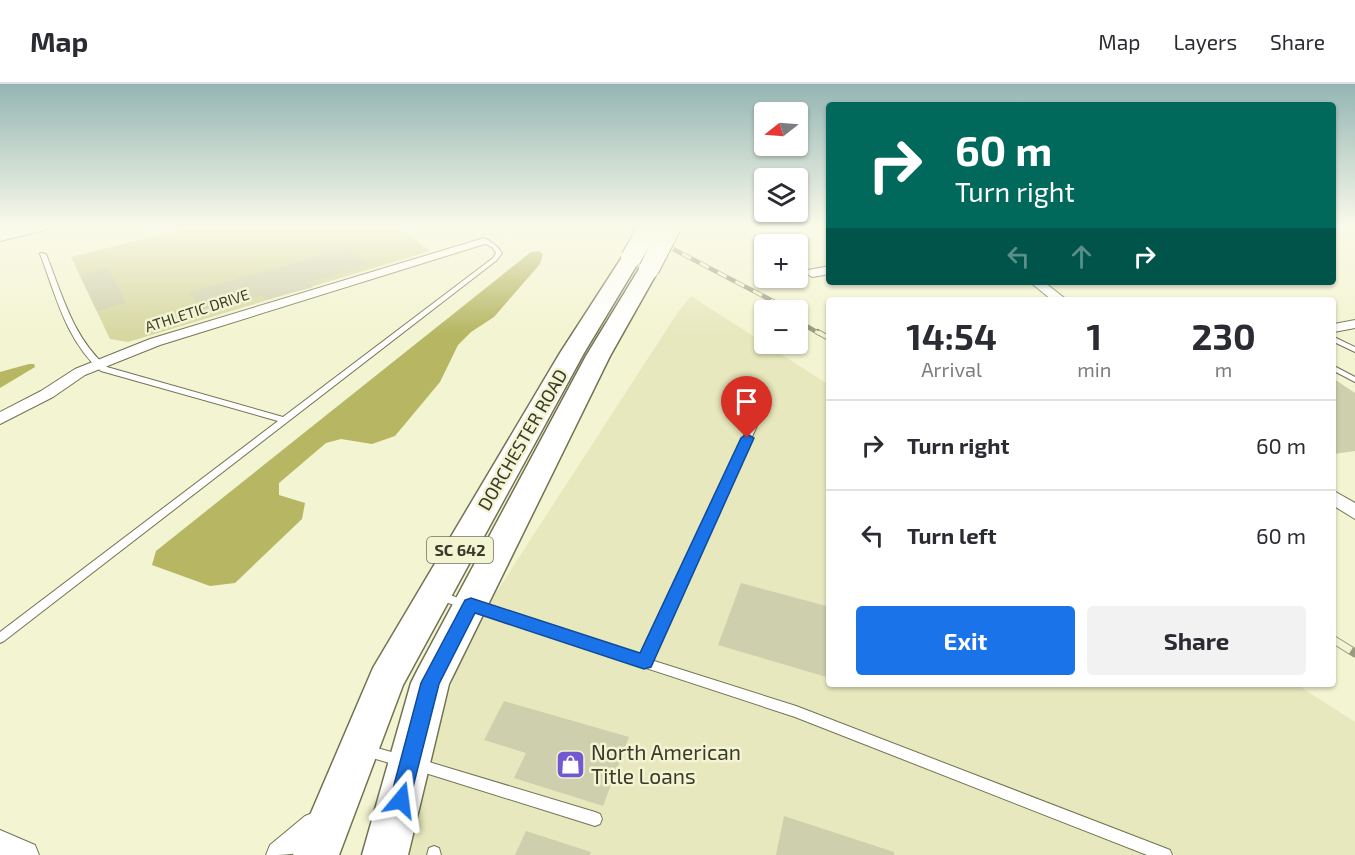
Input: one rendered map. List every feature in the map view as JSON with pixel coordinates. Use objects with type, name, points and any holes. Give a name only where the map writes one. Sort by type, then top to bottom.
[{"type":"main road","name":"DORCHESTER ROAD","points":[[316,855],[386,680],[572,353],[640,263]]},
{"type":"main road","name":"DORCHESTER ROAD","points":[[385,855],[430,683],[598,356],[640,263]]},
{"type":"street","name":"ATHLETIC DRIVE","points":[[0,418],[96,364],[211,324],[415,262]]},
{"type":"street","points":[[812,273],[826,271]]},
{"type":"street","points":[[1040,285],[1056,297]]},
{"type":"street","points":[[1336,328],[1355,324]]},
{"type":"street","points":[[1336,498],[1355,512]]},
{"type":"street","points":[[280,855],[302,839],[335,806]]},
{"type":"street","points":[[0,844],[25,855]]},
{"type":"lane","points":[[46,262],[78,340],[87,355],[106,371],[284,420]]},
{"type":"lane","points":[[0,638],[491,262]]},
{"type":"lane","points":[[1336,340],[1355,350]]},
{"type":"lane","points":[[1336,369],[1355,380]]},
{"type":"lane","points":[[644,662],[766,397]]},
{"type":"lane","points":[[434,595],[471,604],[796,712],[1165,855]]},
{"type":"lane","points":[[358,749],[411,762],[595,819]]},
{"type":"shaded area","points":[[73,262],[394,262],[128,342],[110,339]]},
{"type":"shaded area","points":[[518,262],[541,262],[494,317],[471,332],[458,345],[440,382],[395,436],[372,444],[341,439],[326,443],[279,483],[279,495],[305,503],[302,519],[235,583],[210,586],[152,565],[156,551]]},
{"type":"shaded area","points":[[691,296],[754,337],[754,354],[781,354],[826,383],[826,687],[1301,687],[1355,722],[1355,855],[398,855],[404,828],[468,636],[678,312]]},
{"type":"shaded area","points":[[34,364],[35,367],[0,388],[0,372]]},
{"type":"building","points":[[299,262],[365,262],[368,265],[308,282],[313,287],[266,300],[262,295],[201,312],[189,292]]},
{"type":"building","points":[[108,268],[126,303],[97,311],[80,276]]},
{"type":"building","points":[[1336,380],[1355,393],[1355,451],[1336,454]]},
{"type":"building","points":[[741,583],[826,606],[826,677],[718,645]]},
{"type":"building","name":"North American Title Loans","points":[[504,701],[629,737],[603,806],[514,778],[526,753],[484,740]]},
{"type":"building","points":[[784,816],[894,852],[894,855],[776,855]]},
{"type":"building","points":[[526,831],[591,852],[590,855],[515,855]]},
{"type":"railway","points":[[698,262],[771,300]]},
{"type":"railway","points":[[808,327],[820,334]]},
{"type":"railway","points":[[818,332],[826,337]]},
{"type":"railway","points":[[1336,641],[1355,653]]},
{"type":"place","name":"North American Title Loans","points":[[570,765]]},
{"type":"route","points":[[401,800],[430,683],[471,604],[644,662],[747,438]]}]
